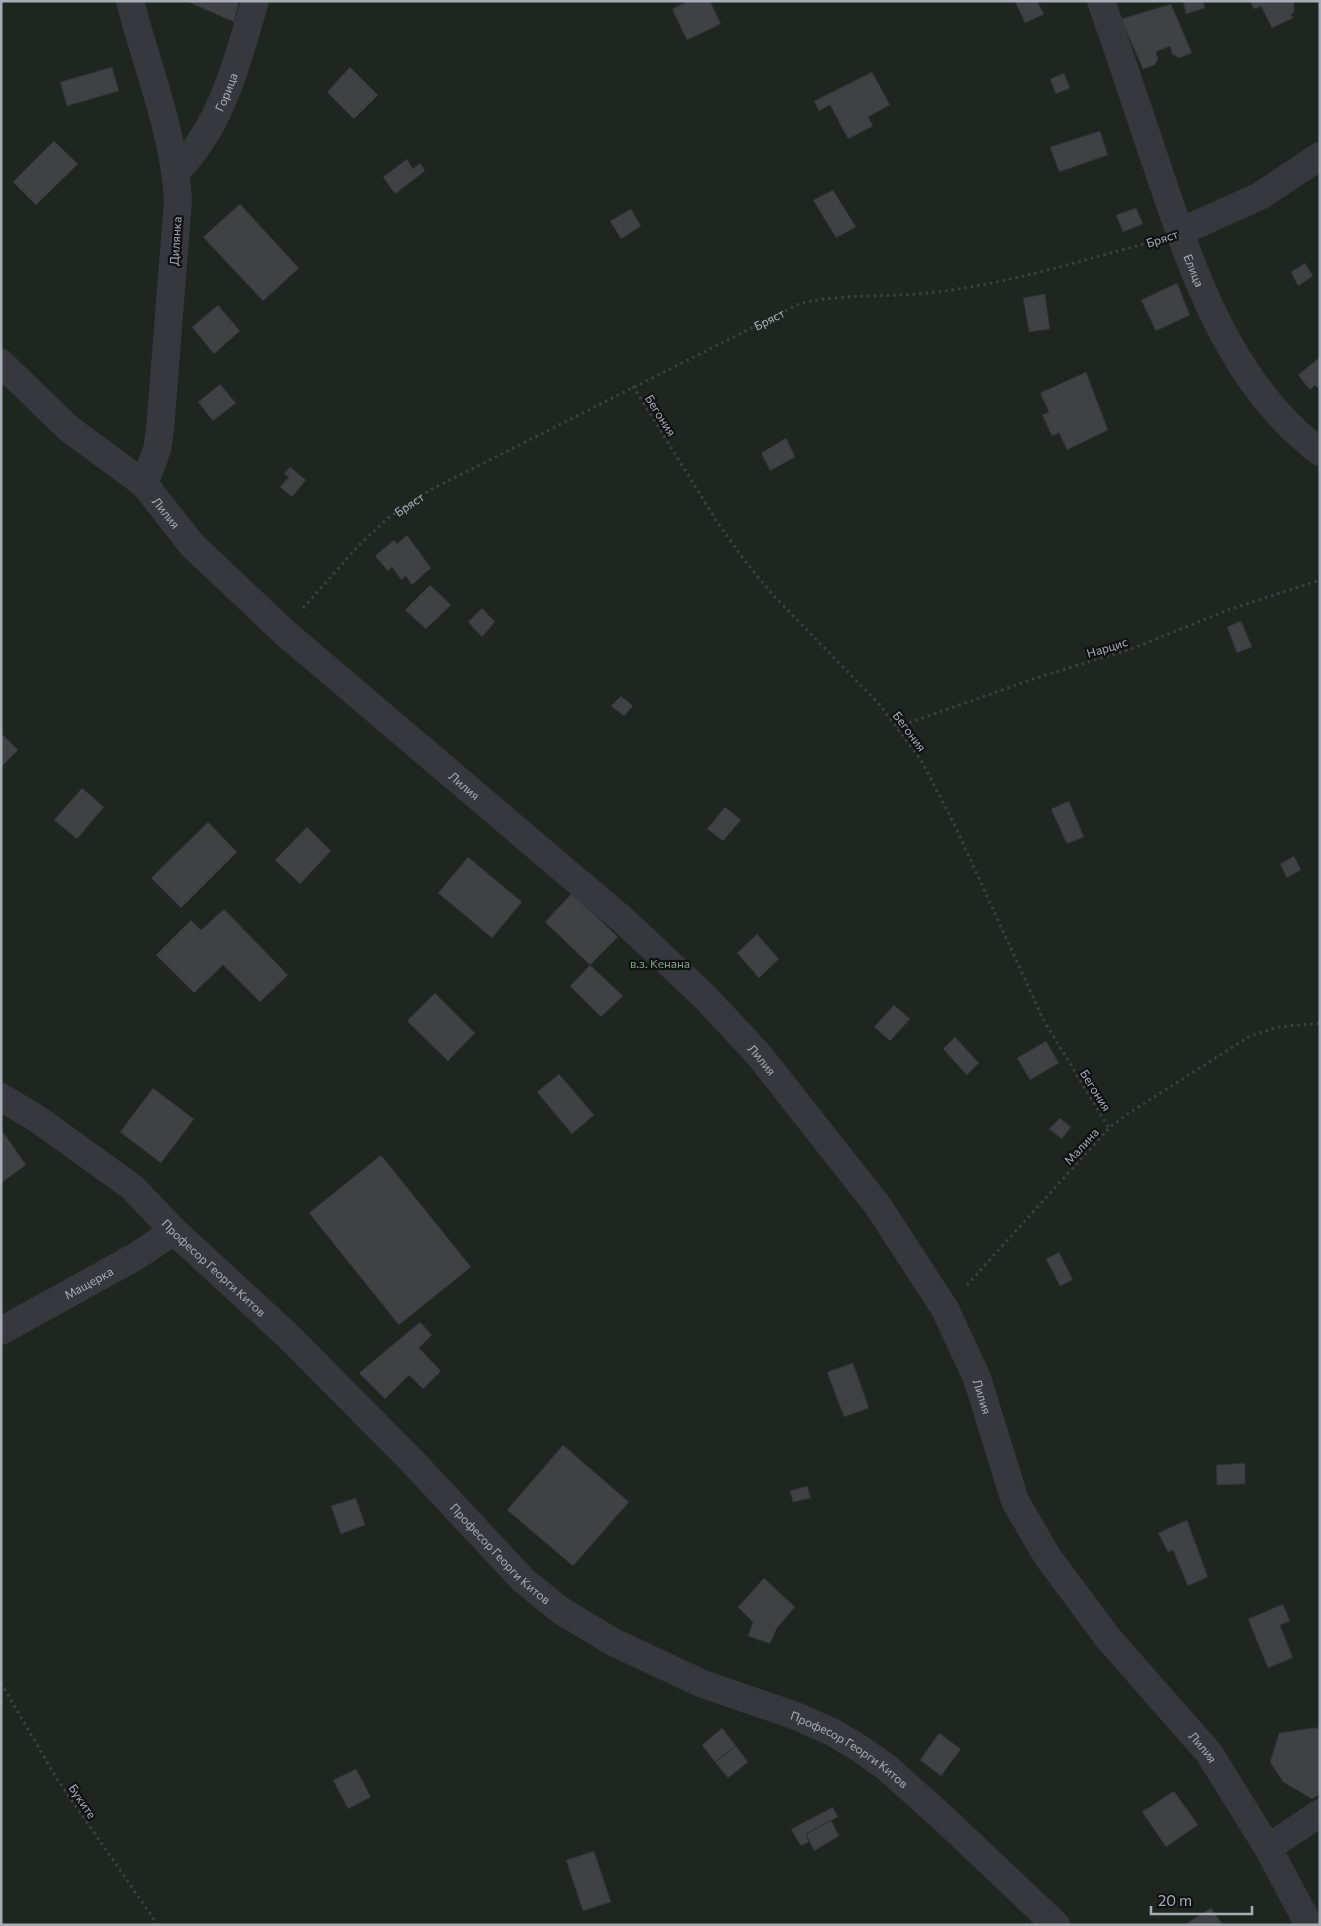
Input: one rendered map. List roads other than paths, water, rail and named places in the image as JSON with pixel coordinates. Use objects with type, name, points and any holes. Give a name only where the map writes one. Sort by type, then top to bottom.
[{"type":"street","name":"Дилянка","points":[[130,1],[163,116],[176,172],[178,200],[160,430],[157,450],[144,484]]},
{"type":"street","name":"Горица","points":[[176,172],[195,152],[222,103],[255,1]]},
{"type":"street","name":"Елица","points":[[1101,1],[1180,232],[1236,357],[1274,408],[1294,431],[1320,452]]},
{"type":"street","name":"Бряст","points":[[1180,232],[1260,196],[1320,156]]},
{"type":"street","name":"Лилия","points":[[1,363],[68,428],[144,484],[192,546],[284,632],[623,920],[705,997],[759,1055],[878,1206],[945,1309],[977,1378],[1015,1501],[1047,1556],[1108,1638],[1209,1753],[1268,1848],[1309,1925]]},
{"type":"street","name":"Професор Георги Китов","points":[[1,1097],[36,1118],[132,1187],[174,1231],[294,1342],[412,1461],[523,1580],[560,1610],[613,1642],[703,1684],[814,1724],[859,1748],[886,1768],[942,1817],[1056,1925]]},
{"type":"street","name":"Мащерка","points":[[1,1331],[135,1256],[174,1231]]},
{"type":"street","points":[[1268,1848],[1320,1813]]},
{"type":"park label","name":"в.з. Кенана","points":[[660,963]]}]
